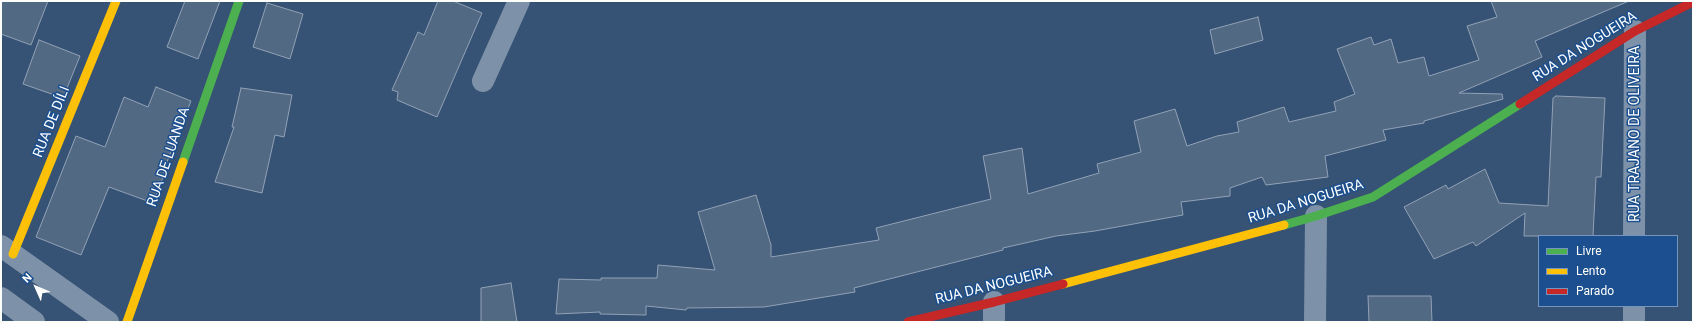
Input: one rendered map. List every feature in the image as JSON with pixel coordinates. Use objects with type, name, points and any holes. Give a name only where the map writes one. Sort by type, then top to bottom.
[{"type":"street","name":"RUA DE DÍLI","points":[[7,250],[116,1]]},
{"type":"street","name":"RUA DE LUANDA","points":[[127,322],[239,1]]},
{"type":"street","points":[[482,81],[519,1]]},
{"type":"street","name":"RUA DA NOGUEIRA","points":[[908,322],[994,312],[1316,216],[1373,197],[1635,31],[1693,2]]},
{"type":"street","name":"RUA TRAJANO DE OLIVEIRA","points":[[1634,235],[1635,31]]},
{"type":"street","points":[[1315,322],[1316,216]]},
{"type":"street","points":[[7,250],[108,322]]},
{"type":"street","points":[[1,298],[34,322]]},
{"type":"street","points":[[1634,307],[1634,322]]},
{"type":"building","points":[[1,1],[48,1],[31,45],[1,34]]},
{"type":"building","points":[[185,1],[220,1],[198,59],[167,47]]},
{"type":"building","points":[[438,1],[453,1],[482,13],[437,117],[397,100],[398,92],[392,90],[418,32],[424,35]]},
{"type":"building","points":[[1491,1],[1629,1],[1535,41],[1542,57],[1459,93],[1502,94],[1503,99],[1424,121],[1424,123],[1383,130],[1386,140],[1325,156],[1328,177],[1266,185],[1262,177],[1230,188],[1230,196],[1181,202],[1183,215],[1095,231],[1056,236],[1003,248],[1003,250],[854,288],[855,292],[764,307],[687,308],[686,310],[646,306],[646,315],[600,314],[600,312],[556,314],[559,279],[601,280],[601,278],[657,278],[658,265],[715,270],[698,212],[756,195],[771,245],[771,257],[879,240],[876,228],[991,199],[983,156],[1022,148],[1028,194],[1099,173],[1097,164],[1141,152],[1134,121],[1175,109],[1187,146],[1217,136],[1239,132],[1237,122],[1284,107],[1289,122],[1336,111],[1334,102],[1355,94],[1337,49],[1371,37],[1374,45],[1391,39],[1398,63],[1424,57],[1429,76],[1479,60],[1467,26],[1497,17]]},
{"type":"building","points":[[267,3],[303,14],[290,59],[253,47]]},
{"type":"building","points":[[1258,17],[1263,40],[1215,54],[1210,30]]},
{"type":"building","points":[[39,40],[80,56],[63,98],[23,84]]},
{"type":"building","points":[[156,87],[191,101],[163,172],[165,172],[153,203],[109,187],[81,255],[36,237],[76,136],[105,147],[124,97],[148,107]]},
{"type":"building","points":[[241,88],[292,95],[284,137],[275,135],[262,193],[215,182],[234,127],[232,127]]},
{"type":"building","points":[[1556,96],[1605,98],[1601,177],[1596,177],[1593,235],[1524,236],[1525,213],[1476,246],[1473,242],[1434,259],[1404,207],[1446,185],[1448,189],[1485,169],[1499,203],[1548,206],[1553,98]]},
{"type":"building","points":[[511,283],[517,322],[481,322],[481,288]]},
{"type":"building","points":[[1368,296],[1431,296],[1432,322],[1369,322]]},
{"type":"traffic: fast","points":[[183,162],[239,1]]},
{"type":"traffic: fast","points":[[1284,225],[1373,197],[1520,104]]},
{"type":"traffic: slow","points":[[13,254],[116,1]]},
{"type":"traffic: slow","points":[[127,322],[183,162]]},
{"type":"traffic: slow","points":[[1063,284],[1284,225]]},
{"type":"traffic: jam","points":[[1520,104],[1635,31],[1693,2]]},
{"type":"traffic: jam","points":[[908,322],[1063,284]]}]
